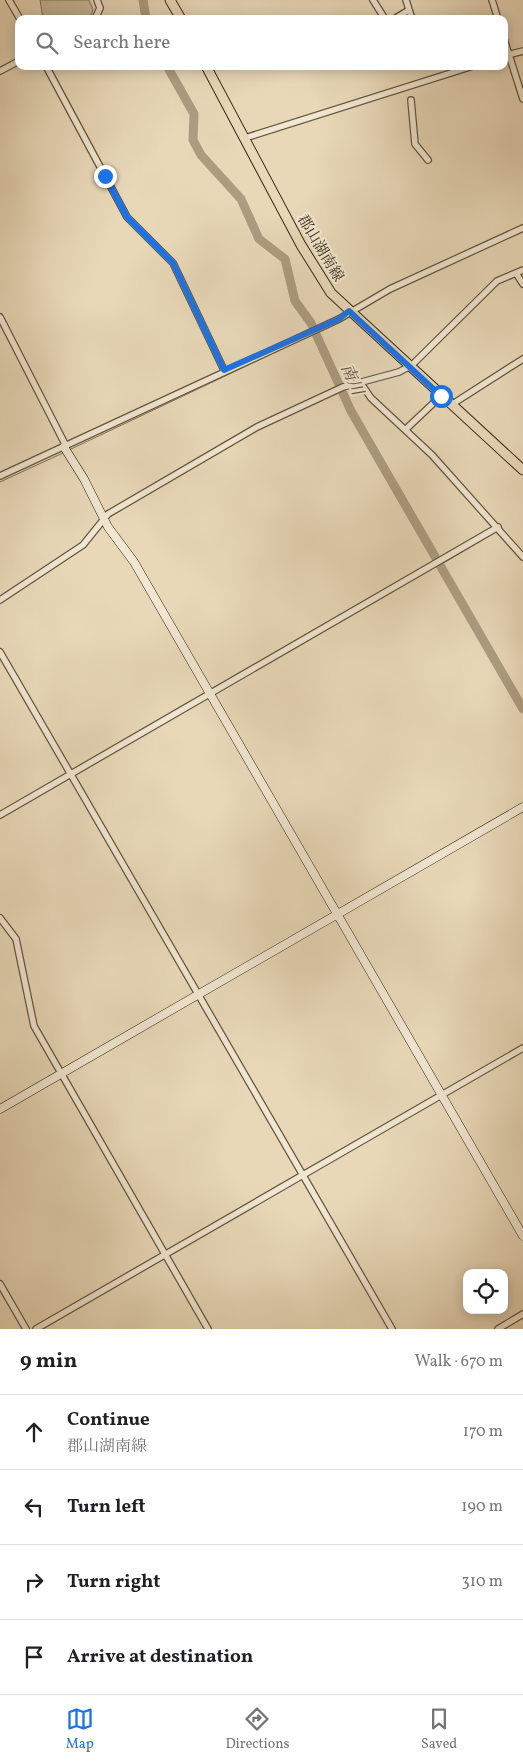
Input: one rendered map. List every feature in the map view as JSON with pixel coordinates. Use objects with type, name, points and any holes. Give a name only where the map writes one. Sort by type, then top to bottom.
[{"type":"main road","points":[[170,0],[179,15]]},
{"type":"main road","name":"郡山湖南線","points":[[208,70],[320,278],[349,311],[523,470]]},
{"type":"street","points":[[9,0],[18,15]]},
{"type":"street","points":[[97,0],[100,8],[97,15]]},
{"type":"street","points":[[373,0],[382,15]]},
{"type":"street","points":[[406,0],[411,15]]},
{"type":"street","points":[[492,0],[497,15]]},
{"type":"street","points":[[401,15],[409,10]]},
{"type":"street","points":[[508,56],[523,50]]},
{"type":"street","points":[[508,59],[523,99]]},
{"type":"street","points":[[0,71],[15,62]]},
{"type":"street","points":[[48,70],[127,217],[150,243],[169,259],[176,269],[224,370]]},
{"type":"street","points":[[245,138],[460,70]]},
{"type":"street","points":[[411,100],[415,144],[428,160]]},
{"type":"street","points":[[0,476],[224,370],[339,319],[349,311],[390,289],[523,228]]},
{"type":"street","points":[[0,600],[77,550],[108,514],[258,427],[343,387],[399,372],[409,366],[437,342],[486,290],[497,281],[523,270]]},
{"type":"street","points":[[516,273],[523,284]]},
{"type":"street","points":[[0,316],[65,446],[104,518],[134,562],[523,1236]]},
{"type":"street","points":[[451,405],[523,359]]},
{"type":"street","points":[[360,382],[371,398],[432,455],[522,555]]},
{"type":"street","points":[[406,429],[441,396]]},
{"type":"street","points":[[0,815],[498,527]]},
{"type":"street","points":[[0,652],[392,1329]]},
{"type":"street","points":[[0,1109],[523,807]]},
{"type":"street","points":[[0,918],[16,940],[34,1026],[208,1329]]},
{"type":"street","points":[[36,1329],[523,1048]]},
{"type":"street","points":[[0,1284],[26,1329]]},
{"type":"street","points":[[498,1329],[523,1314]]},
{"type":"shaded area","points":[[40,0],[89,0],[93,9],[91,15],[42,15]]},
{"type":"waterway","name":"南川","points":[[143,0],[145,15]]},
{"type":"waterway","name":"南川","points":[[169,70],[194,114],[193,140],[201,155],[241,199],[259,239],[285,259],[295,301],[311,323],[351,411],[523,709]]},
{"type":"waterway","points":[[69,450],[316,333]]},
{"type":"waterway","points":[[0,482],[63,453]]},
{"type":"waterway","points":[[440,565],[496,532]]},
{"type":"route","points":[[105,176],[127,217],[150,243],[173,263],[220,366],[224,370],[339,319],[349,311],[441,396]]}]
